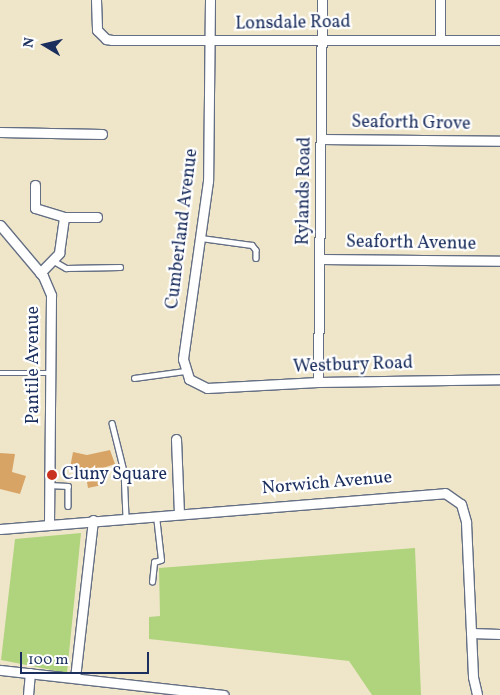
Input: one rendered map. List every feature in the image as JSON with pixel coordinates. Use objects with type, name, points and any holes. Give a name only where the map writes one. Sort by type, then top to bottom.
[{"type":"street","name":"Lonsdale Road","points":[[96,0],[96,24],[102,36],[112,40],[500,40]]},
{"type":"street","name":"Cumberland Avenue","points":[[185,371],[183,359],[208,173],[210,0]]},
{"type":"street","name":"Rylands Road","points":[[318,382],[321,259],[322,0]]},
{"type":"street","points":[[440,0],[440,40]]},
{"type":"street","points":[[0,132],[102,134]]},
{"type":"street","name":"Seaforth Grove","points":[[322,139],[500,141]]},
{"type":"street","points":[[35,185],[34,207],[64,217],[97,218]]},
{"type":"street","points":[[40,273],[54,261],[61,247],[64,217]]},
{"type":"street","name":"Pantile Avenue","points":[[0,225],[40,273],[51,295],[49,522]]},
{"type":"street","name":"Seaforth Avenue","points":[[321,259],[500,261]]},
{"type":"street","name":"Westbury Road","points":[[185,371],[194,383],[207,388],[318,382],[500,379]]},
{"type":"street","points":[[176,439],[179,513]]},
{"type":"street","name":"Norwich Avenue","points":[[0,529],[49,522],[445,493],[454,497],[464,513],[471,634],[477,695]]},
{"type":"street","points":[[75,678],[93,520]]},
{"type":"street","points":[[471,634],[500,634]]},
{"type":"street","points":[[0,670],[224,695]]},
{"type":"street","points":[[28,695],[30,673]]},
{"type":"lane","points":[[199,238],[252,245],[256,250],[256,258]]},
{"type":"lane","points":[[54,261],[66,268],[120,267]]},
{"type":"lane","points":[[134,378],[185,371]]},
{"type":"lane","points":[[0,373],[50,373]]},
{"type":"lane","points":[[112,423],[124,470],[126,517]]},
{"type":"lane","points":[[49,485],[68,486],[68,506]]},
{"type":"lane","points":[[152,582],[154,562],[161,560],[156,515]]},
{"type":"green space","points":[[81,533],[67,673],[1,660],[15,539]]},
{"type":"green space","points":[[415,548],[421,695],[372,695],[349,661],[149,639],[149,617],[160,616],[159,568]]},
{"type":"building","points":[[110,450],[115,464],[100,469],[102,485],[88,488],[85,470],[70,468],[73,452],[87,455]]},
{"type":"building","points":[[0,453],[15,454],[12,472],[26,476],[20,494],[0,489]]},
{"type":"place","name":"Cluny Square","points":[[52,475]]}]
